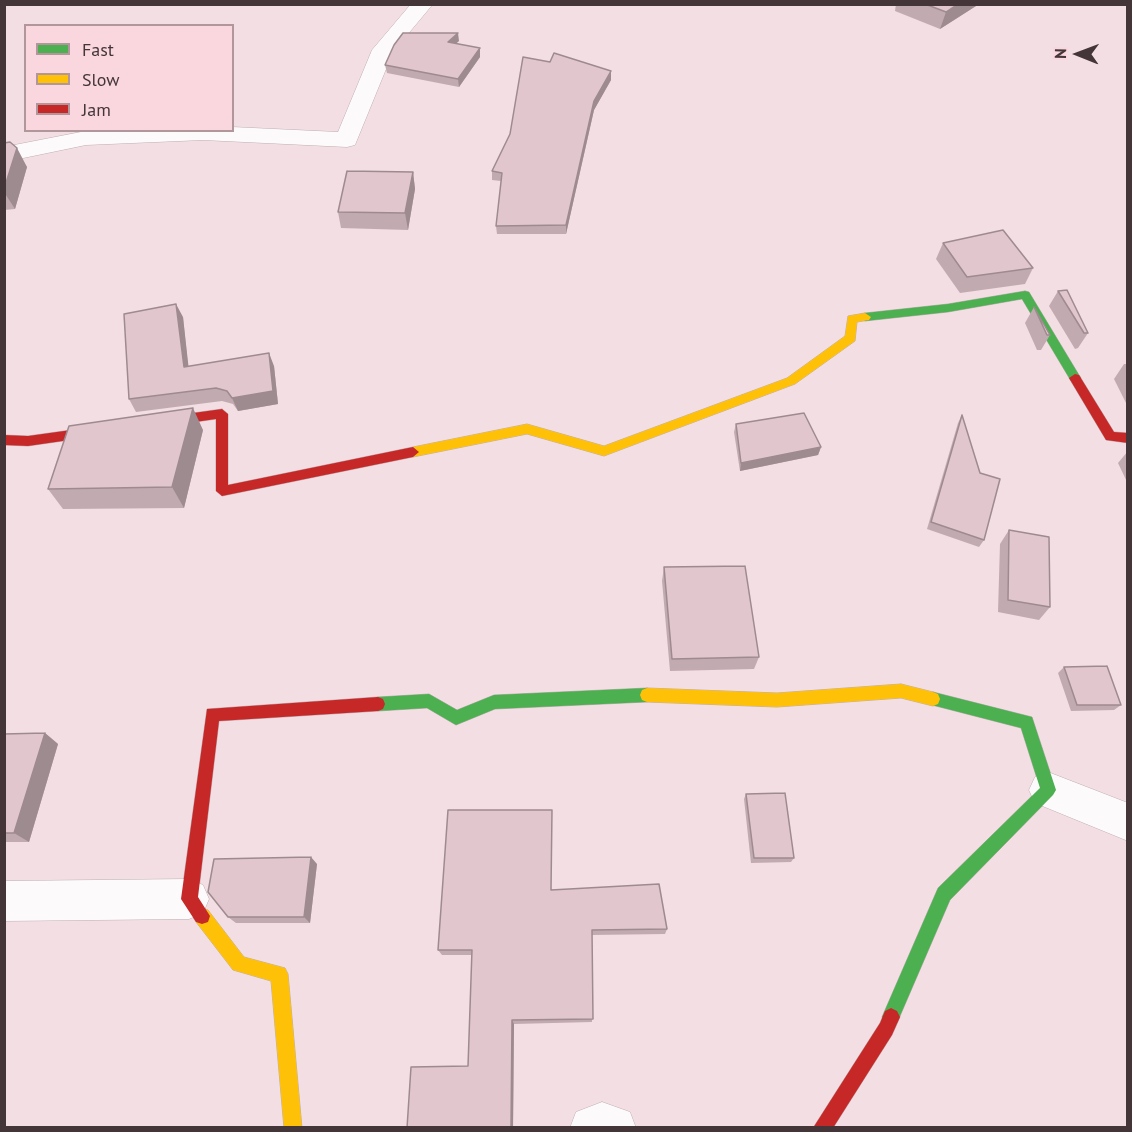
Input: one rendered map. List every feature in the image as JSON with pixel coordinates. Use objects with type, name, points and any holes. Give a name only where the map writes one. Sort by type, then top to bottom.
[{"type":"street","points":[[4,155],[86,138],[203,133],[346,140],[383,50],[423,4]]},
{"type":"street","points":[[4,440],[28,441],[222,414],[222,491],[527,429],[604,451],[791,381],[851,338],[852,319],[1025,295],[1110,437],[1128,438]]},
{"type":"street","points":[[293,1128],[279,974],[239,964],[189,899],[212,714],[429,701],[456,718],[494,702],[630,694],[777,700],[902,691],[1027,722],[1048,790]]},
{"type":"street","points":[[1048,790],[1128,822]]},
{"type":"street","points":[[822,1128],[886,1029],[944,894],[1048,790]]},
{"type":"street","points":[[4,901],[189,899]]},
{"type":"street","points":[[592,1128],[602,1125],[614,1128]]},
{"type":"building","points":[[925,4],[958,4],[946,12]]},
{"type":"building","points":[[403,33],[458,33],[448,42],[480,48],[458,79],[385,65],[394,45]]},
{"type":"building","points":[[554,53],[611,71],[594,101],[566,225],[496,226],[502,173],[492,171],[510,134],[523,57],[550,62]]},
{"type":"building","points":[[10,142],[17,148],[4,189],[4,143]]},
{"type":"building","points":[[347,171],[413,172],[405,213],[338,212]]},
{"type":"building","points":[[1003,230],[1033,268],[967,277],[943,243]]},
{"type":"building","points":[[1067,290],[1088,333],[1084,333],[1058,291]]},
{"type":"building","points":[[176,304],[184,367],[269,353],[273,391],[232,398],[227,391],[216,388],[129,399],[124,314]]},
{"type":"building","points":[[1034,307],[1050,335],[1047,335]]},
{"type":"building","points":[[193,408],[172,487],[48,489],[69,426]]},
{"type":"building","points":[[804,413],[821,447],[741,463],[736,424]]},
{"type":"building","points":[[962,415],[980,473],[1000,479],[984,540],[931,522]]},
{"type":"building","points":[[1009,530],[1049,537],[1050,607],[1008,600]]},
{"type":"building","points":[[745,566],[759,657],[672,659],[664,567]]},
{"type":"building","points":[[1107,666],[1121,705],[1077,705],[1064,667]]},
{"type":"building","points":[[45,733],[14,833],[4,833],[4,734]]},
{"type":"building","points":[[785,793],[794,858],[754,858],[746,794]]},
{"type":"building","points":[[448,810],[552,810],[551,890],[659,884],[667,929],[592,930],[593,1019],[512,1020],[511,1128],[407,1128],[411,1067],[468,1066],[472,950],[438,950]]},
{"type":"building","points":[[311,857],[304,917],[228,917],[208,892],[214,859]]},
{"type":"traffic: fast","points":[[865,317],[948,308],[1025,295],[1075,378]]},
{"type":"traffic: fast","points":[[378,704],[429,701],[456,718],[494,702],[647,695]]},
{"type":"traffic: fast","points":[[891,1017],[944,894],[1048,790],[1027,722],[933,699]]},
{"type":"traffic: slow","points":[[413,452],[527,429],[604,451],[791,381],[851,338],[852,319],[865,317]]},
{"type":"traffic: slow","points":[[647,695],[777,700],[901,691],[933,699]]},
{"type":"traffic: slow","points":[[202,916],[239,964],[279,974],[293,1128]]},
{"type":"traffic: jam","points":[[1075,378],[1110,437],[1128,438]]},
{"type":"traffic: jam","points":[[4,440],[28,441],[222,414],[222,491],[413,452]]},
{"type":"traffic: jam","points":[[202,916],[189,899],[212,714],[378,704]]},
{"type":"traffic: jam","points":[[822,1128],[886,1029],[891,1017]]}]
